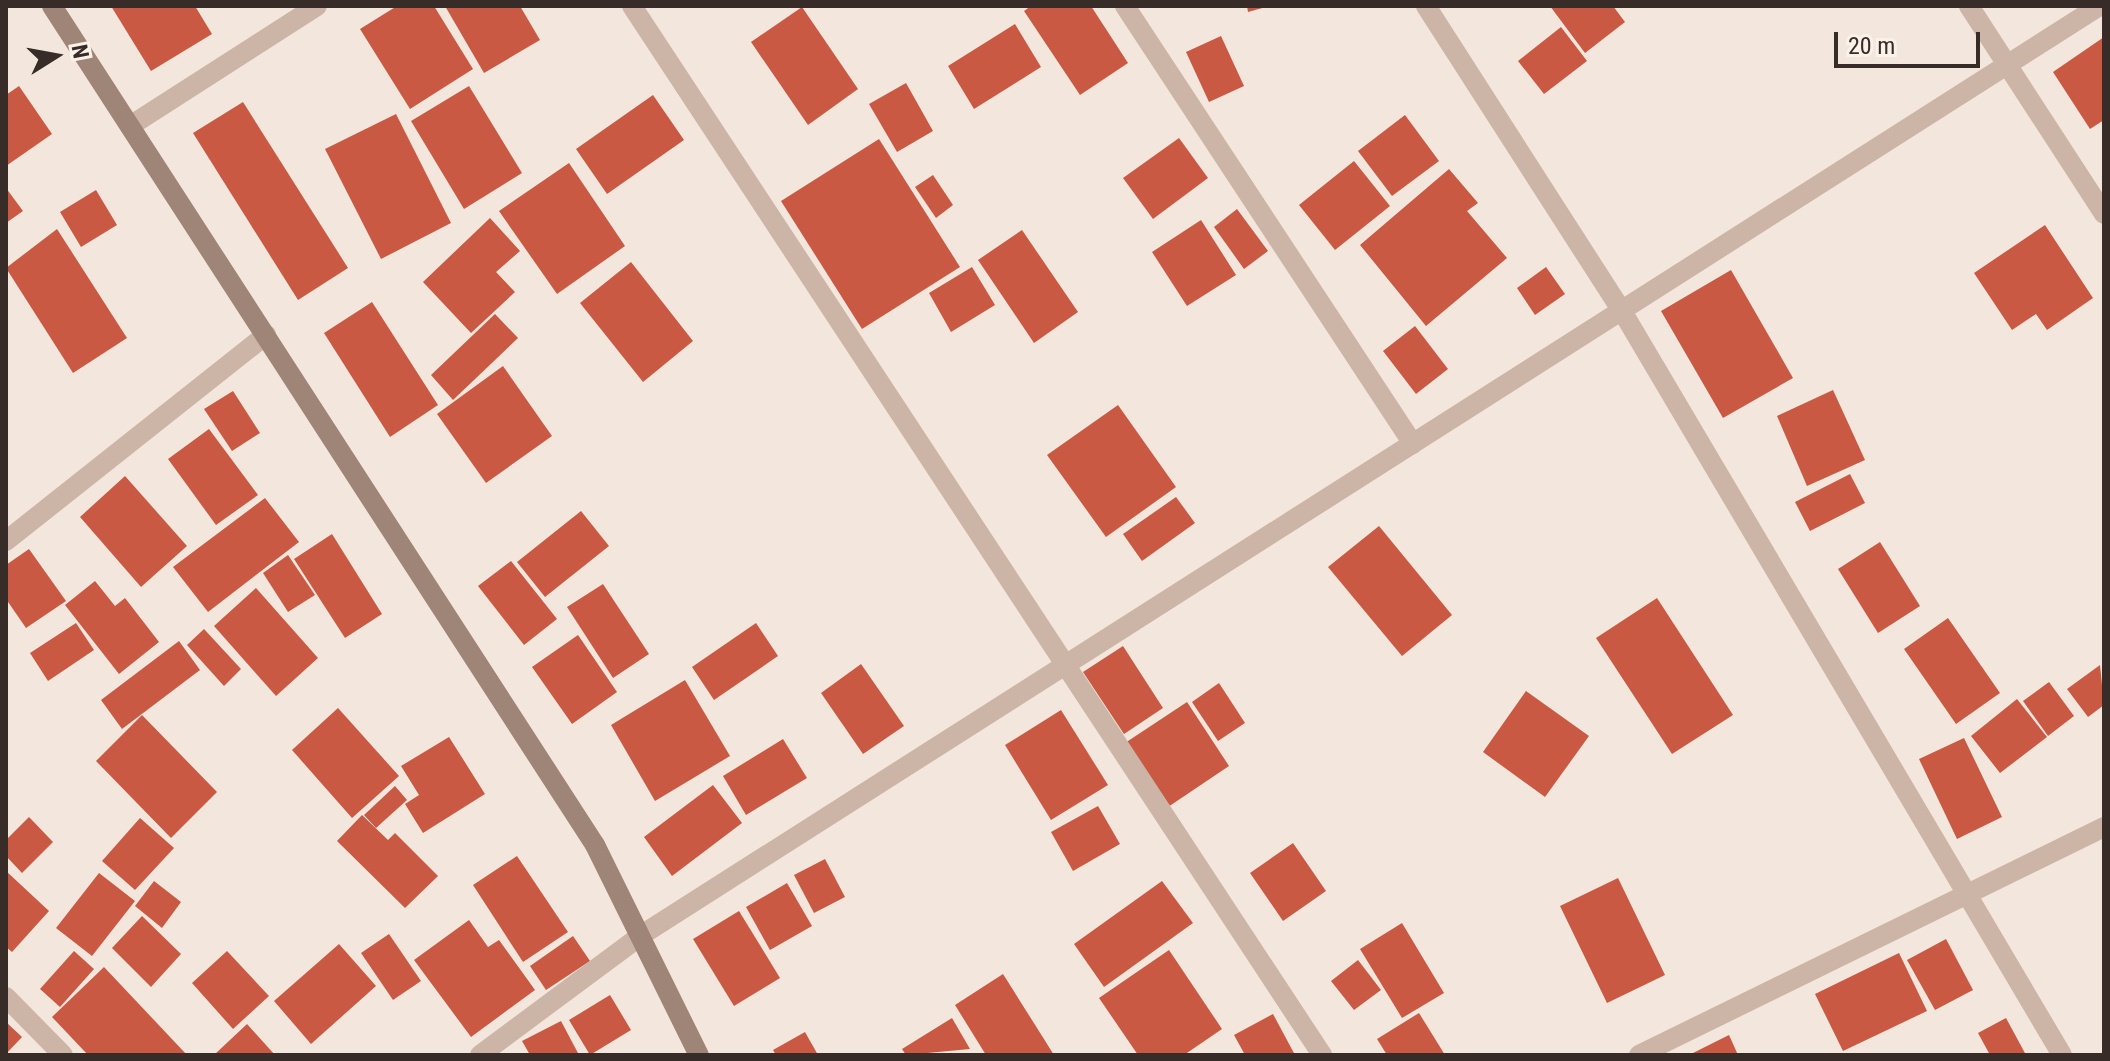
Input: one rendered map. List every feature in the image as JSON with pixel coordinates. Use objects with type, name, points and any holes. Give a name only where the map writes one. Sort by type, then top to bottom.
[{"type":"main road","points":[[52,6],[595,845],[699,1055]]},
{"type":"street","points":[[130,126],[317,6]]},
{"type":"street","points":[[632,6],[1062,668],[1322,1055]]},
{"type":"street","points":[[1125,6],[1413,444]]},
{"type":"street","points":[[1426,6],[1622,311],[1969,888],[2062,1055]]},
{"type":"street","points":[[1969,6],[2104,214]]},
{"type":"street","points":[[480,1055],[640,936],[2099,6]]},
{"type":"street","points":[[6,541],[266,335]]},
{"type":"street","points":[[1639,1055],[1969,888],[2104,827]]},
{"type":"street","points":[[6,997],[63,1055]]},
{"type":"building","points":[[111,6],[195,6],[212,34],[151,71]]},
{"type":"building","points":[[397,6],[434,6],[473,69],[410,109],[360,29]]},
{"type":"building","points":[[445,6],[520,6],[540,40],[484,73]]},
{"type":"building","points":[[1031,6],[1091,6],[1128,63],[1080,95],[1024,11]]},
{"type":"building","points":[[1247,6],[1266,6],[1266,7],[1248,12]]},
{"type":"building","points":[[1550,6],[1613,6],[1625,22],[1585,53]]},
{"type":"building","points":[[802,7],[858,89],[808,125],[751,42]]},
{"type":"building","points":[[1015,24],[1041,67],[974,109],[948,66]]},
{"type":"building","points":[[1561,27],[1587,61],[1544,94],[1518,61]]},
{"type":"building","points":[[1221,36],[1244,86],[1209,102],[1186,52]]},
{"type":"building","points":[[2104,37],[2104,120],[2090,129],[2053,72]]},
{"type":"building","points":[[906,83],[933,131],[897,152],[869,104]]},
{"type":"building","points":[[19,86],[52,134],[6,166],[6,95]]},
{"type":"building","points":[[469,86],[522,173],[464,209],[411,121]]},
{"type":"building","points":[[653,95],[684,140],[607,194],[576,149]]},
{"type":"building","points":[[243,102],[348,268],[298,300],[193,133]]},
{"type":"building","points":[[396,114],[451,223],[381,259],[325,149]]},
{"type":"building","points":[[1405,115],[1439,161],[1392,196],[1358,151]]},
{"type":"building","points":[[1179,138],[1208,178],[1153,219],[1123,178]]},
{"type":"building","points":[[879,139],[960,267],[862,329],[781,201]]},
{"type":"building","points":[[1354,161],[1390,206],[1335,250],[1299,205]]},
{"type":"building","points":[[569,163],[625,246],[557,294],[499,211]]},
{"type":"building","points":[[1449,169],[1478,203],[1467,211],[1507,258],[1426,326],[1360,245]]},
{"type":"building","points":[[933,175],[953,205],[936,218],[915,187]]},
{"type":"building","points":[[6,188],[23,211],[6,223]]},
{"type":"building","points":[[96,190],[117,225],[81,247],[60,212]]},
{"type":"building","points":[[1237,209],[1268,251],[1244,269],[1214,227]]},
{"type":"building","points":[[490,218],[520,251],[496,272],[515,292],[471,333],[423,282]]},
{"type":"building","points":[[1201,220],[1236,275],[1187,306],[1152,252]]},
{"type":"building","points":[[2045,225],[2093,298],[2047,330],[2036,314],[2012,330],[1974,273]]},
{"type":"building","points":[[57,229],[127,338],[73,373],[6,268]]},
{"type":"building","points":[[1022,230],[1078,312],[1034,343],[978,260]]},
{"type":"building","points":[[631,262],[693,341],[643,382],[580,303]]},
{"type":"building","points":[[972,267],[995,305],[951,332],[929,293]]},
{"type":"building","points":[[1546,267],[1565,294],[1535,315],[1517,288]]},
{"type":"building","points":[[1731,270],[1793,378],[1723,418],[1661,311]]},
{"type":"building","points":[[372,302],[438,405],[390,437],[324,333]]},
{"type":"building","points":[[495,314],[518,338],[453,400],[431,375]]},
{"type":"building","points":[[1415,326],[1448,369],[1416,394],[1383,351]]},
{"type":"building","points":[[503,366],[552,436],[486,483],[437,414]]},
{"type":"building","points":[[1833,390],[1865,460],[1807,486],[1777,416]]},
{"type":"building","points":[[233,391],[260,433],[232,451],[204,409]]},
{"type":"building","points":[[1118,405],[1176,487],[1106,537],[1047,455]]},
{"type":"building","points":[[209,429],[258,495],[216,525],[168,459]]},
{"type":"building","points":[[1850,474],[1865,503],[1810,531],[1795,502]]},
{"type":"building","points":[[125,476],[187,546],[141,587],[80,517]]},
{"type":"building","points":[[1176,497],[1195,523],[1142,561],[1123,534]]},
{"type":"building","points":[[265,498],[299,542],[208,612],[173,567]]},
{"type":"building","points":[[581,511],[609,546],[545,597],[517,562]]},
{"type":"building","points":[[1379,526],[1452,615],[1402,656],[1328,567]]},
{"type":"building","points":[[332,534],[382,614],[345,638],[294,559]]},
{"type":"building","points":[[1880,542],[1920,606],[1878,633],[1838,569]]},
{"type":"building","points":[[29,549],[66,601],[26,628],[6,599],[6,565]]},
{"type":"building","points":[[288,555],[315,595],[288,612],[263,573]]},
{"type":"building","points":[[511,561],[557,619],[524,645],[478,586]]},
{"type":"building","points":[[95,581],[115,606],[125,598],[159,642],[119,674],[65,605]]},
{"type":"building","points":[[603,584],[649,654],[613,678],[567,607]]},
{"type":"building","points":[[256,588],[318,658],[276,696],[214,626]]},
{"type":"building","points":[[1657,598],[1733,715],[1672,754],[1596,638]]},
{"type":"building","points":[[1948,618],[2000,693],[1956,724],[1904,649]]},
{"type":"building","points":[[76,623],[94,650],[48,681],[30,653]]},
{"type":"building","points":[[756,623],[778,656],[714,700],[692,667]]},
{"type":"building","points":[[204,629],[241,669],[224,686],[187,645]]},
{"type":"building","points":[[578,635],[617,692],[572,724],[532,667]]},
{"type":"building","points":[[179,641],[200,670],[122,729],[101,700]]},
{"type":"building","points":[[1123,646],[1163,708],[1124,734],[1083,672]]},
{"type":"building","points":[[861,664],[904,726],[863,754],[821,693]]},
{"type":"building","points":[[2100,665],[2104,705],[2088,717],[2067,689]]},
{"type":"building","points":[[685,680],[730,756],[655,801],[611,725]]},
{"type":"building","points":[[2049,682],[2074,716],[2048,736],[2023,701]]},
{"type":"building","points":[[1219,683],[1245,723],[1218,741],[1192,702]]},
{"type":"building","points":[[1526,691],[1589,736],[1545,797],[1483,752]]},
{"type":"building","points":[[2017,699],[2047,737],[2000,773],[1971,736]]},
{"type":"building","points":[[1187,702],[1229,766],[1168,807],[1125,743]]},
{"type":"building","points":[[338,708],[399,776],[352,818],[292,750]]},
{"type":"building","points":[[1061,710],[1108,785],[1051,820],[1005,745]]},
{"type":"building","points":[[142,715],[217,792],[171,838],[96,761]]},
{"type":"building","points":[[449,737],[485,794],[423,833],[405,804],[419,795],[401,766]]},
{"type":"building","points":[[1964,738],[2002,817],[1957,839],[1919,759]]},
{"type":"building","points":[[783,739],[807,778],[746,815],[723,776]]},
{"type":"building","points":[[713,785],[742,823],[672,876],[644,837]]},
{"type":"building","points":[[395,786],[407,800],[376,828],[364,815]]},
{"type":"building","points":[[1098,806],[1120,844],[1073,871],[1051,832]]},
{"type":"building","points":[[362,815],[388,840],[395,833],[438,876],[405,908],[337,841]]},
{"type":"building","points":[[29,817],[53,842],[22,873],[6,856],[6,840]]},
{"type":"building","points":[[140,818],[174,848],[135,890],[102,861]]},
{"type":"building","points":[[1293,843],[1326,891],[1283,921],[1250,873]]},
{"type":"building","points":[[517,856],[568,932],[523,962],[473,885]]},
{"type":"building","points":[[825,859],[845,897],[814,913],[794,875]]},
{"type":"building","points":[[6,871],[49,911],[12,952],[6,947]]},
{"type":"building","points":[[99,873],[135,901],[92,956],[56,928]]},
{"type":"building","points":[[1618,878],[1665,975],[1607,1003],[1560,906]]},
{"type":"building","points":[[154,881],[181,902],[162,928],[135,906]]},
{"type":"building","points":[[1162,881],[1193,923],[1104,987],[1074,944]]},
{"type":"building","points":[[787,883],[812,926],[770,950],[746,907]]},
{"type":"building","points":[[739,911],[780,978],[734,1006],[693,939]]},
{"type":"building","points":[[142,916],[181,954],[151,987],[112,948]]},
{"type":"building","points":[[469,920],[488,947],[499,940],[535,990],[471,1037],[414,960]]},
{"type":"building","points":[[1402,923],[1444,993],[1402,1018],[1360,949]]},
{"type":"building","points":[[389,934],[421,981],[393,1000],[361,953]]},
{"type":"building","points":[[573,936],[590,961],[546,990],[530,966]]},
{"type":"building","points":[[1946,939],[1973,990],[1935,1010],[1907,960]]},
{"type":"building","points":[[339,944],[376,986],[311,1044],[274,1001]]},
{"type":"building","points":[[1169,950],[1222,1029],[1184,1055],[1138,1055],[1099,998]]},
{"type":"building","points":[[74,951],[94,969],[60,1007],[40,989]]},
{"type":"building","points":[[227,951],[269,996],[233,1029],[192,983]]},
{"type":"building","points":[[1899,953],[1927,1011],[1843,1051],[1815,994]]},
{"type":"building","points":[[1358,960],[1381,990],[1354,1010],[1331,981]]},
{"type":"building","points":[[104,967],[187,1055],[88,1055],[52,1017]]},
{"type":"building","points":[[1003,974],[1054,1055],[986,1055],[955,1005]]},
{"type":"building","points":[[610,995],[631,1030],[590,1055],[569,1020]]},
{"type":"building","points":[[1419,1013],[1445,1055],[1387,1055],[1377,1039]]},
{"type":"building","points":[[1273,1014],[1295,1055],[1245,1055],[1234,1035]]},
{"type":"building","points":[[952,1018],[970,1049],[906,1055],[902,1049]]},
{"type":"building","points":[[2006,1018],[2026,1055],[1990,1055],[1978,1033]]},
{"type":"building","points":[[561,1021],[579,1055],[530,1055],[522,1041]]},
{"type":"building","points":[[6,1022],[22,1037],[6,1054]]},
{"type":"building","points":[[247,1024],[275,1055],[214,1055]]},
{"type":"building","points":[[805,1032],[818,1055],[776,1055],[773,1050]]},
{"type":"building","points":[[1729,1035],[1738,1055],[1689,1055]]}]
